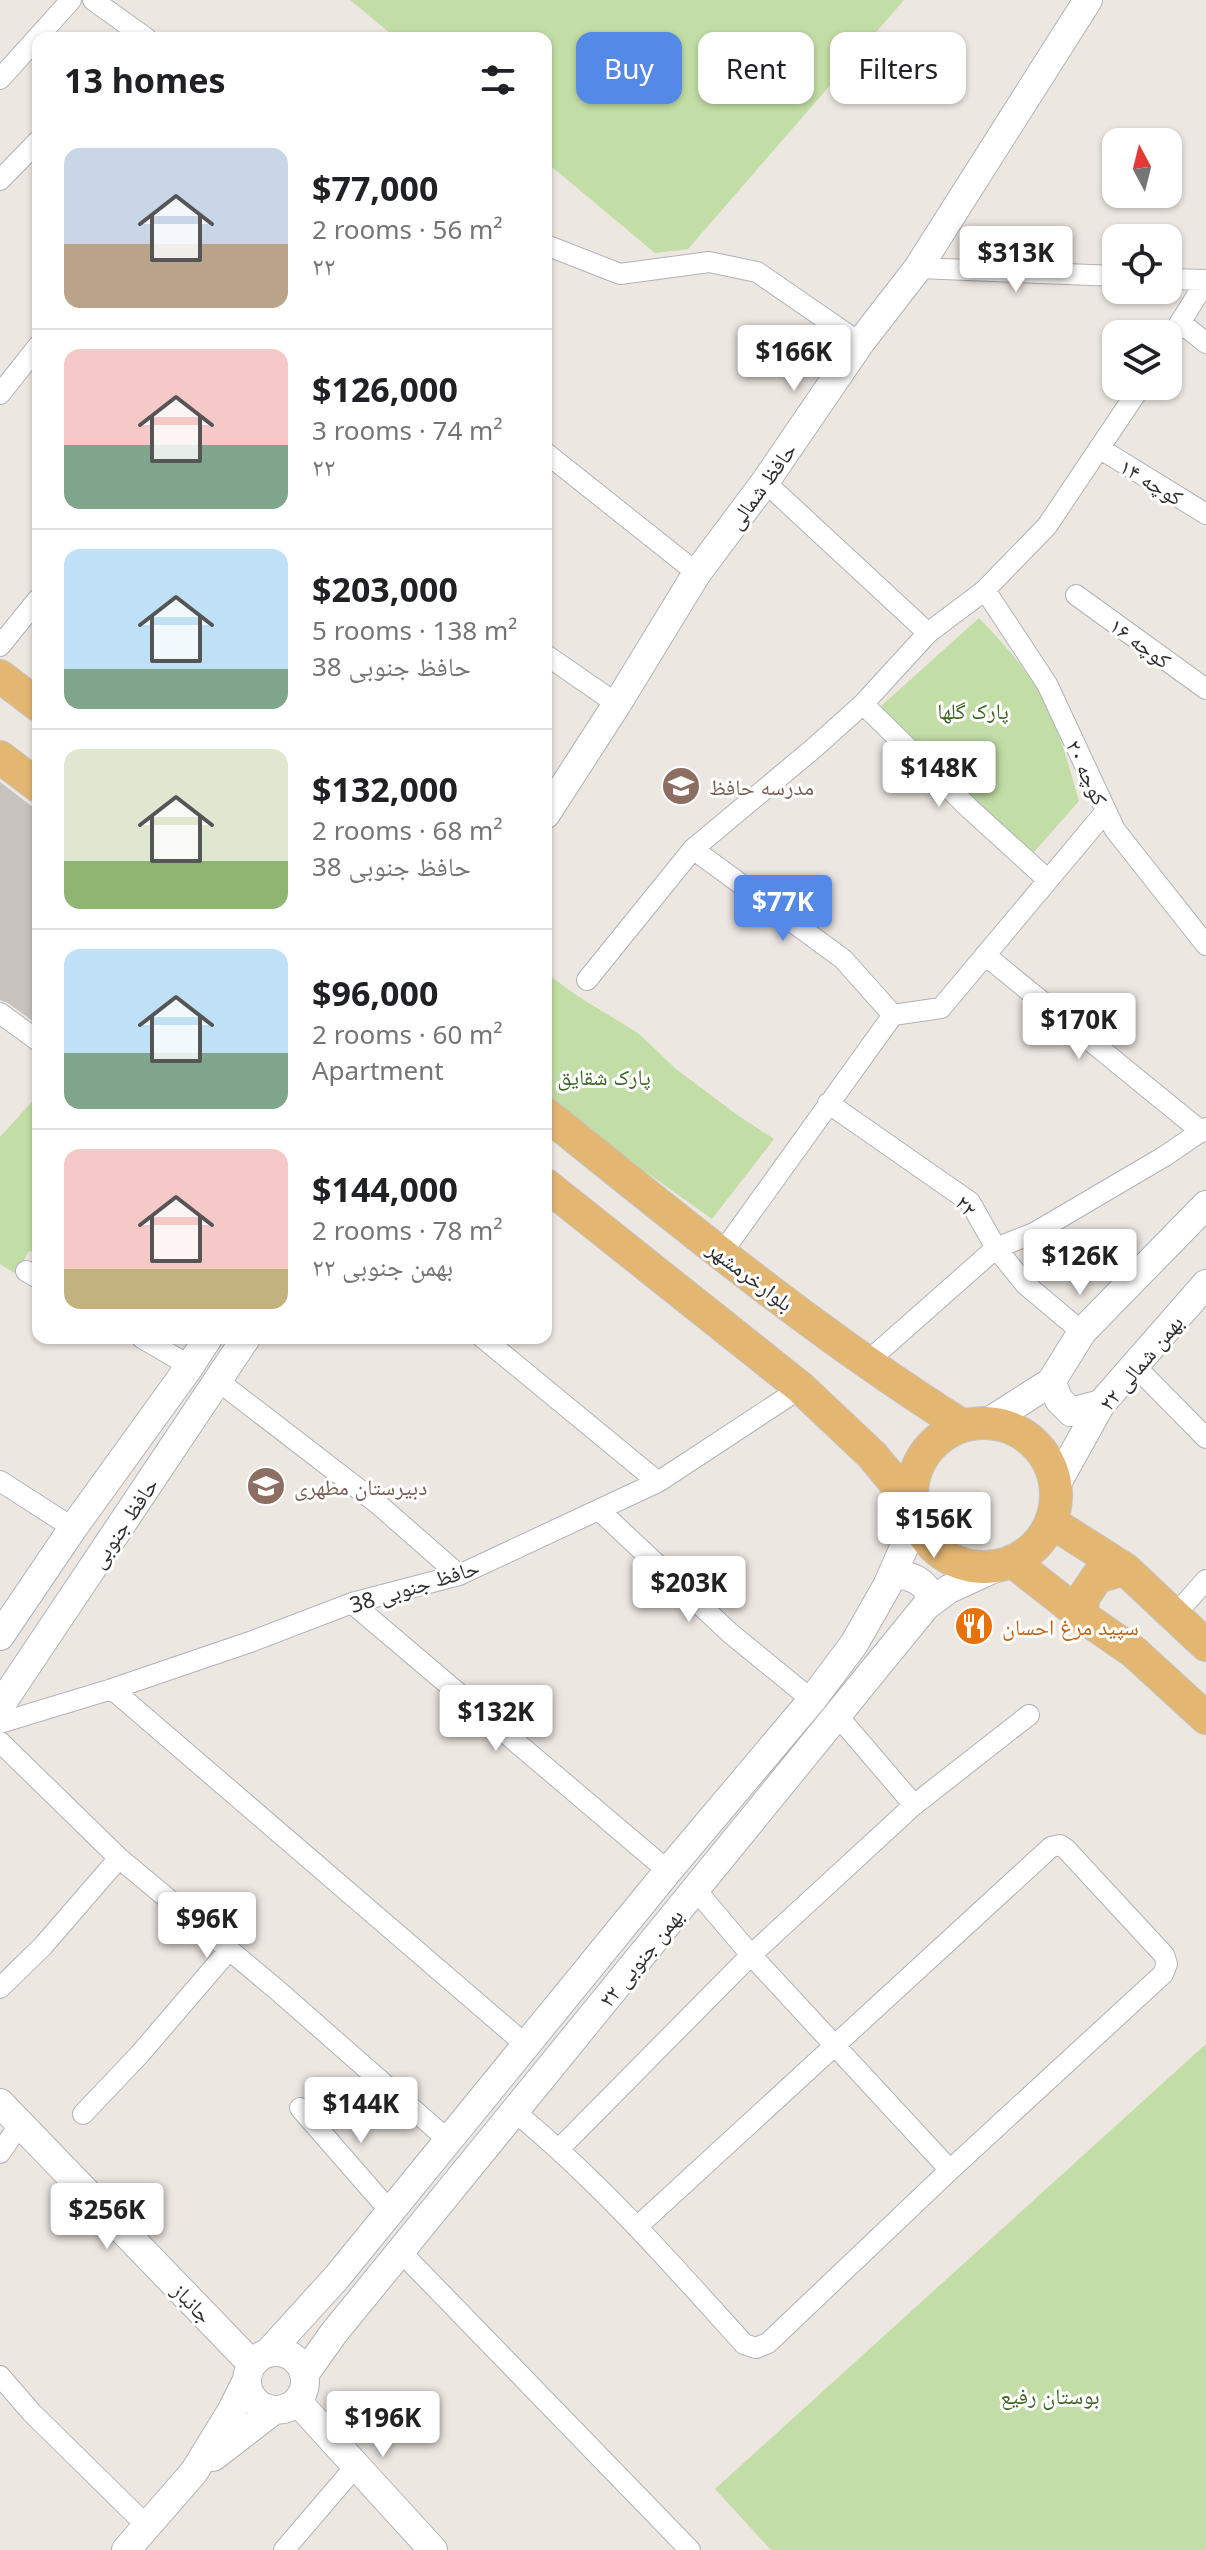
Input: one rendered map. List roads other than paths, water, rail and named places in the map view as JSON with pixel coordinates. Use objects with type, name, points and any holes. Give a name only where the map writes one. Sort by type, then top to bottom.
[{"type":"main road","points":[[0,676],[32,700]]},
{"type":"main road","points":[[0,757],[32,781]]},
{"type":"main road","name":"بلوارخرمشهر","points":[[552,1119],[721,1254],[912,1395],[975,1425]]},
{"type":"main road","points":[[552,1190],[801,1388],[872,1455],[914,1511],[923,1535],[945,1556],[971,1566],[1005,1564],[1028,1552],[1041,1539],[1051,1522],[1056,1504],[1056,1485],[1047,1459],[1029,1438],[1013,1428],[975,1425],[941,1437],[927,1450],[917,1466],[912,1484],[914,1511]]},
{"type":"main road","points":[[872,1455],[895,1452],[915,1439],[921,1421],[912,1395]]},
{"type":"main road","points":[[1051,1522],[1125,1569],[1206,1645]]},
{"type":"main road","points":[[1005,1564],[1134,1652],[1206,1718]]},
{"type":"main road","points":[[1082,1616],[1083,1598],[1097,1577],[1125,1569]]},
{"type":"street","points":[[42,32],[71,0]]},
{"type":"street","points":[[93,0],[135,32]]},
{"type":"street","name":"حافظ شمالی","points":[[552,805],[697,573],[765,482],[860,343],[918,268],[1088,0]]},
{"type":"street","points":[[0,79],[32,43]]},
{"type":"street","points":[[0,180],[32,147]]},
{"type":"street","points":[[552,247],[620,274],[709,262],[757,272],[860,343]]},
{"type":"street","points":[[918,268],[1102,275]]},
{"type":"street","points":[[1181,320],[1206,281],[1182,280]]},
{"type":"street","points":[[1182,324],[1206,343]]},
{"type":"street","points":[[0,394],[32,354]]},
{"type":"street","points":[[587,980],[693,849],[863,704],[928,633],[985,590],[1047,526],[1132,400]]},
{"type":"street","name":"کوچه ۱۴","points":[[1099,448],[1206,514]]},
{"type":"street","points":[[552,458],[697,573]]},
{"type":"street","points":[[765,482],[928,633]]},
{"type":"street","name":"کوچه ۲۰","points":[[985,590],[1047,684],[1115,830],[1206,945]]},
{"type":"street","name":"کوچه ۱۶","points":[[1076,595],[1206,689]]},
{"type":"street","points":[[0,646],[32,606]]},
{"type":"street","points":[[552,659],[617,704]]},
{"type":"street","points":[[863,704],[1048,880]]},
{"type":"street","points":[[721,1254],[893,1015],[941,1008],[1106,811]]},
{"type":"street","points":[[693,849],[843,959],[893,1015]]},
{"type":"street","points":[[867,1362],[996,1248],[1034,1233],[1204,1130],[985,955]]},
{"type":"street","points":[[0,1013],[32,1037]]},
{"type":"street","name":"۲۲","points":[[828,1103],[970,1202],[996,1248],[1025,1284],[1082,1332]]},
{"type":"street","points":[[975,1425],[1051,1382],[1082,1332],[1206,1205]]},
{"type":"street","name":"۲۲ بهمن شمالی","points":[[1056,1485],[1101,1404],[1206,1284]]},
{"type":"street","points":[[152,1344],[190,1366]]},
{"type":"street","name":"حافظ جنوبی","points":[[0,1636],[204,1344]]},
{"type":"street","name":"حافظ جنوبی","points":[[0,1706],[242,1344]]},
{"type":"street","points":[[490,1344],[658,1482]]},
{"type":"street","points":[[1135,1366],[1206,1438]]},
{"type":"street","points":[[217,1380],[378,1504],[459,1575]]},
{"type":"street","points":[[1051,1382],[1059,1400],[1071,1412],[1101,1404]]},
{"type":"street","name":"حافظ جنوبی 38","points":[[0,1723],[250,1642],[352,1603],[459,1575],[658,1482],[801,1388]]},
{"type":"street","points":[[0,1481],[73,1528]]},
{"type":"street","points":[[599,1510],[730,1633],[812,1700]]},
{"type":"street","name":"۲۲ بهمن جنوبی","points":[[126,2550],[194,2472],[256,2366],[337,2277],[668,1871],[812,1700],[854,1644],[893,1573],[914,1511]]},
{"type":"street","name":"۲۲ بهمن جنوبی","points":[[194,2472],[292,2395],[333,2334],[926,1606],[949,1589],[1005,1564]]},
{"type":"street","points":[[893,1573],[928,1587],[933,1600]]},
{"type":"street","points":[[1175,1615],[1206,1580]]},
{"type":"street","points":[[352,1603],[668,1871]]},
{"type":"street","points":[[112,1689],[526,2045]]},
{"type":"street","points":[[837,1715],[914,1805]]},
{"type":"street","points":[[560,2148],[751,1955],[914,1805],[1029,1715]]},
{"type":"street","points":[[0,1742],[119,1858],[448,2140]]},
{"type":"street","points":[[515,2112],[560,2148],[744,2344],[756,2348],[768,2343],[1163,1974],[1167,1964],[1164,1955],[1066,1849],[1060,1845],[1051,1847],[637,2227]]},
{"type":"street","points":[[0,1988],[43,1946],[119,1858]]},
{"type":"street","points":[[695,1889],[751,1955],[950,2170]]},
{"type":"street","points":[[83,2114],[139,2055],[229,1950]]},
{"type":"street","name":"جانباز","points":[[0,2103],[256,2366],[252,2397],[258,2403],[292,2395]]},
{"type":"street","points":[[300,2108],[389,2210]]},
{"type":"street","points":[[0,2153],[20,2124]]},
{"type":"street","points":[[400,2251],[690,2550]]},
{"type":"street","points":[[256,2366],[287,2354],[295,2359],[292,2395],[433,2550]]},
{"type":"street","points":[[0,2376],[32,2413],[147,2526]]},
{"type":"street","points":[[284,2550],[355,2467]]},
{"type":"place","name":"مدرسه حافظ","points":[[681,786]]},
{"type":"place","name":"دبیرستان مطهری","points":[[266,1486]]},
{"type":"place","name":"سپید مرغ احسان","points":[[974,1626]]},
{"type":"park label","name":"پارک گلها","points":[[973,710]]},
{"type":"park label","name":"پارک شقایق","points":[[604,1076]]},
{"type":"park label","name":"بوستان رفیع","points":[[1050,2395]]}]
